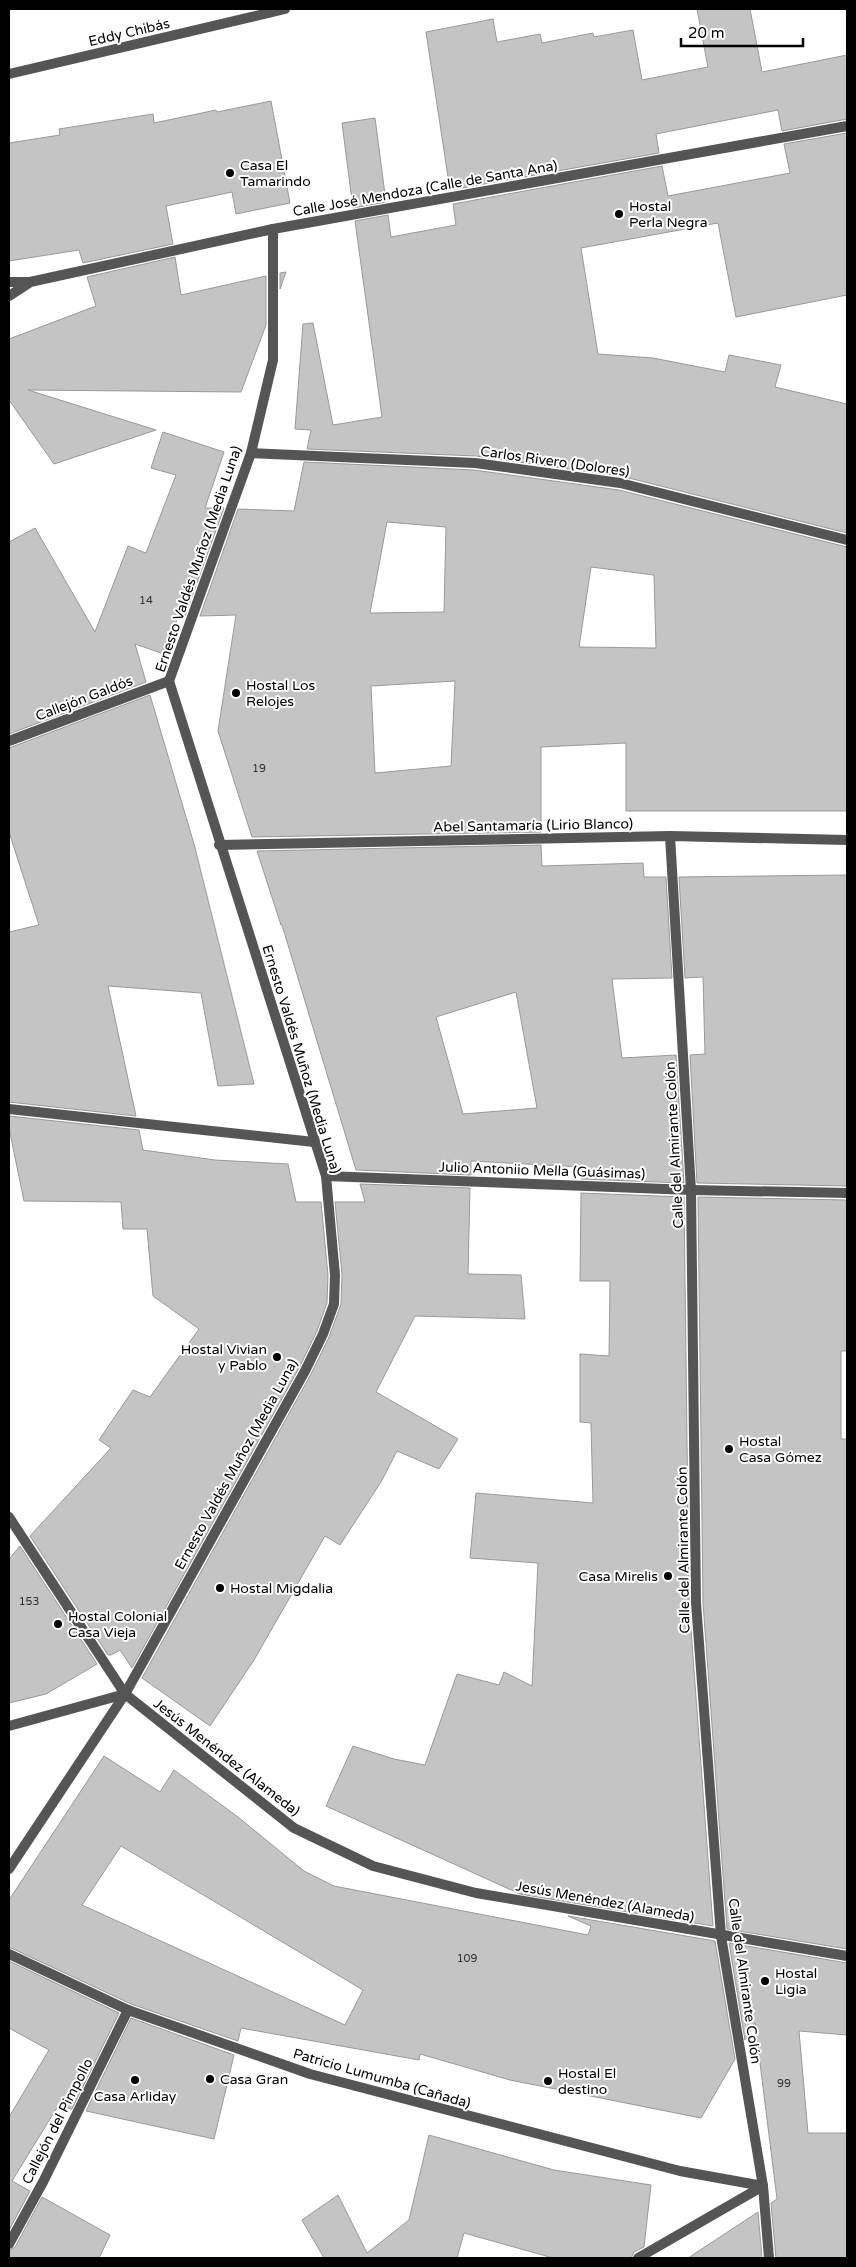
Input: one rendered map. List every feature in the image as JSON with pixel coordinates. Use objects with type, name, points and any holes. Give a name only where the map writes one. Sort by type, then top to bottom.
[{"type":"street","name":"Eddy Chibás","points":[[9,74],[284,9]]},
{"type":"street","name":"Calle José Mendoza (Calle de Santa Ana)","points":[[9,282],[30,282],[273,228],[847,126]]},
{"type":"street","name":"Ernesto Valdés Muñoz (Media Luna)","points":[[9,1869],[125,1694],[305,1371],[323,1334],[334,1304],[336,1275],[326,1176],[169,681],[252,453],[273,360],[273,228]]},
{"type":"street","points":[[9,296],[30,282]]},
{"type":"street","name":"Carlos Rivero (Dolores)","points":[[252,453],[475,463],[620,483],[847,540]]},
{"type":"street","name":"Callejón Galdós","points":[[9,741],[169,681]]},
{"type":"street","name":"Abel Santamaría (Lirio Blanco)","points":[[220,845],[670,836],[847,840]]},
{"type":"street","name":"Calle del Almirante Colón","points":[[670,836],[691,1190],[696,1603],[722,1936],[763,2186],[769,2258]]},
{"type":"street","points":[[9,1109],[314,1142]]},
{"type":"street","name":"Julio Antoniio Mella (Guásimas)","points":[[326,1176],[691,1190],[847,1192]]},
{"type":"street","name":"Jesús Menéndez (Alameda)","points":[[9,1517],[125,1694],[294,1828],[373,1866],[476,1892],[722,1936],[847,1956]]},
{"type":"street","points":[[9,1726],[125,1694]]},
{"type":"street","name":"Patricio Lumumba (Cañada)","points":[[9,1954],[128,2010],[310,2074],[680,2171],[763,2186]]},
{"type":"street","name":"Callejón del Pimpollo","points":[[9,2244],[43,2182],[128,2010]]},
{"type":"street","points":[[638,2258],[763,2186]]},
{"type":"building","points":[[697,9],[750,9],[762,72],[847,55],[847,119],[782,131],[778,110],[656,134],[659,153],[450,190],[426,32],[493,19],[497,42],[540,34],[542,43],[593,33],[594,37],[633,30],[642,80],[708,67]]},
{"type":"building","points":[[271,101],[290,203],[236,214],[232,192],[166,206],[173,244],[83,263],[79,250],[9,261],[9,143],[60,135],[59,129],[153,114],[154,123]]},
{"type":"building","points":[[375,118],[386,202],[353,208],[342,123]]},
{"type":"building","points":[[847,133],[847,295],[736,317],[718,223],[581,248],[598,354],[653,358],[725,372],[729,355],[781,365],[775,387],[847,404],[847,533],[621,476],[476,456],[307,449],[311,430],[295,429],[303,324],[313,323],[333,425],[382,417],[355,221],[388,215],[391,237],[456,225],[453,204],[662,166],[668,196],[790,173],[784,144]]},
{"type":"building","points":[[175,257],[181,295],[266,276],[266,325],[241,392],[28,390],[156,430],[54,464],[9,400],[9,339],[96,306],[87,277]]},
{"type":"building","points":[[286,272],[280,289],[280,273]]},
{"type":"building","points":[[163,432],[224,452],[205,508],[224,508],[185,616],[178,617],[164,654],[135,644],[146,682],[9,734],[9,542],[35,528],[95,632],[128,546],[146,553],[176,475],[151,468]]},
{"type":"building","points":[[304,462],[474,470],[619,490],[847,547],[847,811],[626,811],[626,743],[541,747],[541,832],[252,837],[218,731],[236,615],[200,616],[238,509],[294,511]],"holes":[[[387,522],[446,527],[444,612],[370,613]],[[591,567],[654,575],[656,648],[579,647]],[[455,681],[451,766],[375,773],[371,686]]]},
{"type":"building","points":[[150,695],[194,844],[254,1084],[218,1086],[201,993],[108,986],[136,1116],[9,1102],[9,932],[39,925],[9,832],[9,748]]},
{"type":"building","points":[[541,845],[542,866],[643,863],[644,877],[666,877],[672,978],[612,979],[622,1058],[676,1055],[684,1183],[581,1179],[581,1167],[471,1161],[471,1175],[356,1170],[282,925],[257,851]],"holes":[[[516,992],[537,1108],[463,1114],[436,1017]]]},
{"type":"building","points":[[847,875],[847,1186],[697,1183],[690,1055],[705,1054],[703,977],[685,978],[679,877]]},
{"type":"building","points":[[9,1116],[139,1130],[143,1150],[215,1160],[288,1164],[296,1202],[321,1202],[328,1275],[327,1303],[317,1331],[299,1368],[132,1668],[120,1650],[108,1655],[30,1536],[111,1448],[99,1440],[133,1390],[150,1397],[199,1329],[153,1296],[147,1229],[123,1229],[121,1202],[24,1201],[9,1128]]},
{"type":"building","points":[[360,1184],[470,1188],[468,1274],[521,1275],[525,1319],[415,1316],[376,1392],[458,1439],[439,1469],[397,1451],[381,1482],[340,1545],[325,1536],[254,1660],[210,1726],[142,1678],[311,1374],[329,1337],[341,1304],[342,1274],[335,1202],[365,1202]]},
{"type":"building","points":[[581,1193],[684,1197],[689,1603],[713,1926],[520,1894],[326,1806],[353,1746],[394,1759],[425,1765],[457,1674],[499,1685],[504,1672],[532,1686],[538,1563],[470,1558],[476,1493],[593,1503],[591,1423],[580,1422],[580,1354],[609,1356],[610,1281],[580,1281]]},
{"type":"building","points":[[698,1197],[847,1200],[847,1351],[841,1351],[841,1439],[847,1439],[847,1949],[727,1929],[703,1603]]},
{"type":"building","points":[[20,1546],[97,1664],[46,1694],[9,1703],[9,1559]]},
{"type":"building","points":[[104,1756],[160,1792],[174,1770],[238,1817],[304,1871],[334,1886],[588,1935],[591,1926],[568,1916],[715,1941],[735,2059],[701,2118],[510,2080],[420,2054],[419,2060],[241,2028],[238,2041],[131,2004],[9,1947],[9,1900]],"holes":[[[121,1846],[363,1990],[345,2025],[82,1905]]]},
{"type":"building","points":[[729,1943],[847,1963],[847,2035],[799,2031],[808,2133],[847,2133],[847,2258],[776,2258],[771,2203],[777,2199],[755,2023],[745,2040]]},
{"type":"building","points":[[9,1961],[119,2013],[72,2109],[58,2106],[12,2181],[30,2191],[9,2230],[9,2117],[49,2050],[9,2028]]},
{"type":"building","points":[[131,2018],[234,2055],[214,2139],[86,2111]]},
{"type":"building","points":[[429,2135],[554,2170],[651,2185],[644,2247],[634,2252],[631,2258],[553,2258],[464,2233],[457,2258],[324,2258],[302,2220],[338,2195],[367,2253],[409,2220]]},
{"type":"building","points":[[42,2197],[110,2235],[99,2258],[9,2258],[9,2251],[15,2247]]},
{"type":"building","points":[[758,2212],[762,2258],[688,2258]]},
{"type":"place","name":"Casa El Tamarindo","points":[[230,173]]},
{"type":"place","name":"Hostal Perla Negra","points":[[619,214]]},
{"type":"place","name":"Hostal Los Relojes","points":[[236,693]]},
{"type":"place","name":"Hostal Vivian y Pablo","points":[[277,1357]]},
{"type":"place","name":"Hostal Casa Gómez","points":[[729,1449]]},
{"type":"place","name":"Casa Mirelis","points":[[668,1576]]},
{"type":"place","name":"Hostal Migdalia","points":[[220,1588]]},
{"type":"place","name":"Hostal Colonial Casa Vieja","points":[[58,1624]]},
{"type":"place","name":"Hostal Ligia","points":[[765,1981]]},
{"type":"place","name":"Casa Gran","points":[[210,2079]]},
{"type":"place","name":"Casa Arliday","points":[[135,2080]]},
{"type":"place","name":"Hostal El destino","points":[[548,2081]]}]
